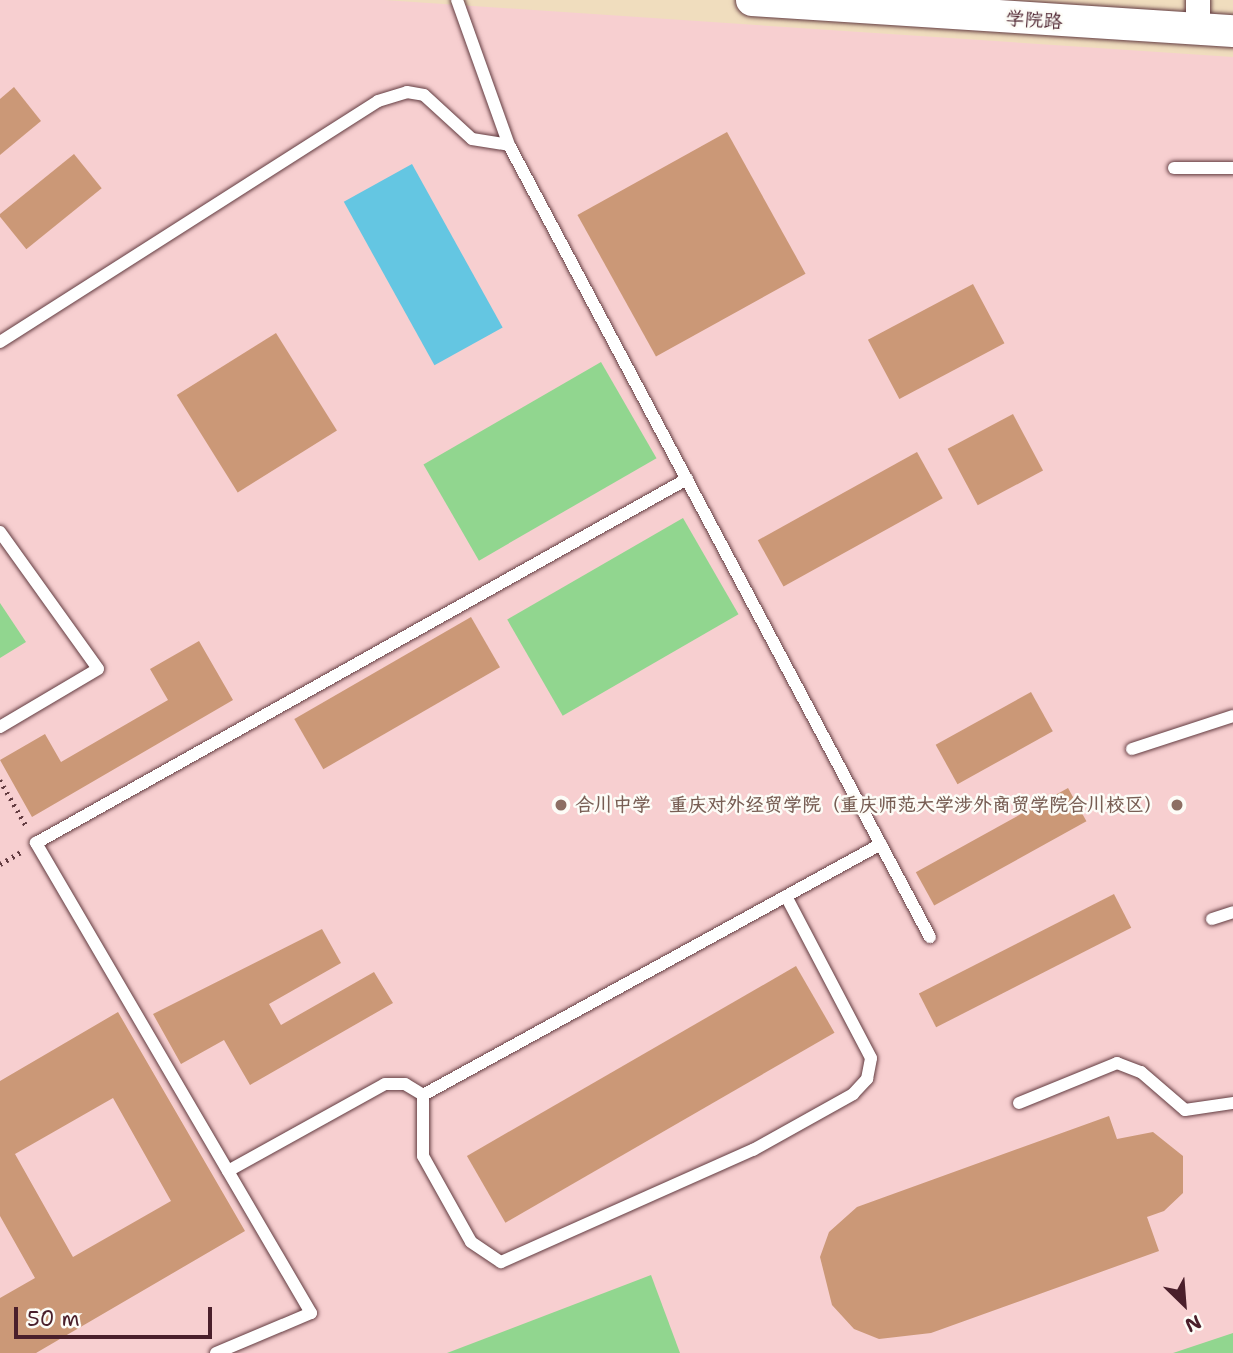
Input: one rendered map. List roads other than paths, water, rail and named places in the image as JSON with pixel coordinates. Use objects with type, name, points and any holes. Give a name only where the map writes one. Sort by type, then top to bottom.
[{"type":"street","name":"学院路","points":[[752,0],[1198,15],[1233,32]]},
{"type":"lane","points":[[457,0],[509,145],[930,937]]},
{"type":"lane","points":[[0,342],[378,101],[407,92],[424,95],[472,139],[509,145]]},
{"type":"lane","points":[[1174,168],[1233,168]]},
{"type":"lane","points":[[216,1353],[311,1313],[36,843],[687,479]]},
{"type":"lane","points":[[0,532],[97,669],[0,727]]},
{"type":"lane","points":[[1132,749],[1233,716]]},
{"type":"lane","points":[[423,1095],[881,844]]},
{"type":"lane","points":[[423,1095],[423,1156],[471,1242],[501,1262],[753,1150],[853,1094],[867,1079],[871,1058],[786,896]]},
{"type":"lane","points":[[1212,919],[1233,912]]},
{"type":"lane","points":[[1018,1103],[1118,1063],[1141,1072],[1185,1110],[1233,1103]]},
{"type":"lane","points":[[228,1171],[385,1084],[405,1084],[423,1095]]},
{"type":"water","points":[[412,164],[503,328],[434,365],[344,202]]},
{"type":"place","name":"合川中学","points":[[561,805]]},
{"type":"place","name":"重庆对外经贸学院（重庆师范大学涉外商贸学院合川校区）","points":[[1177,805]]}]
